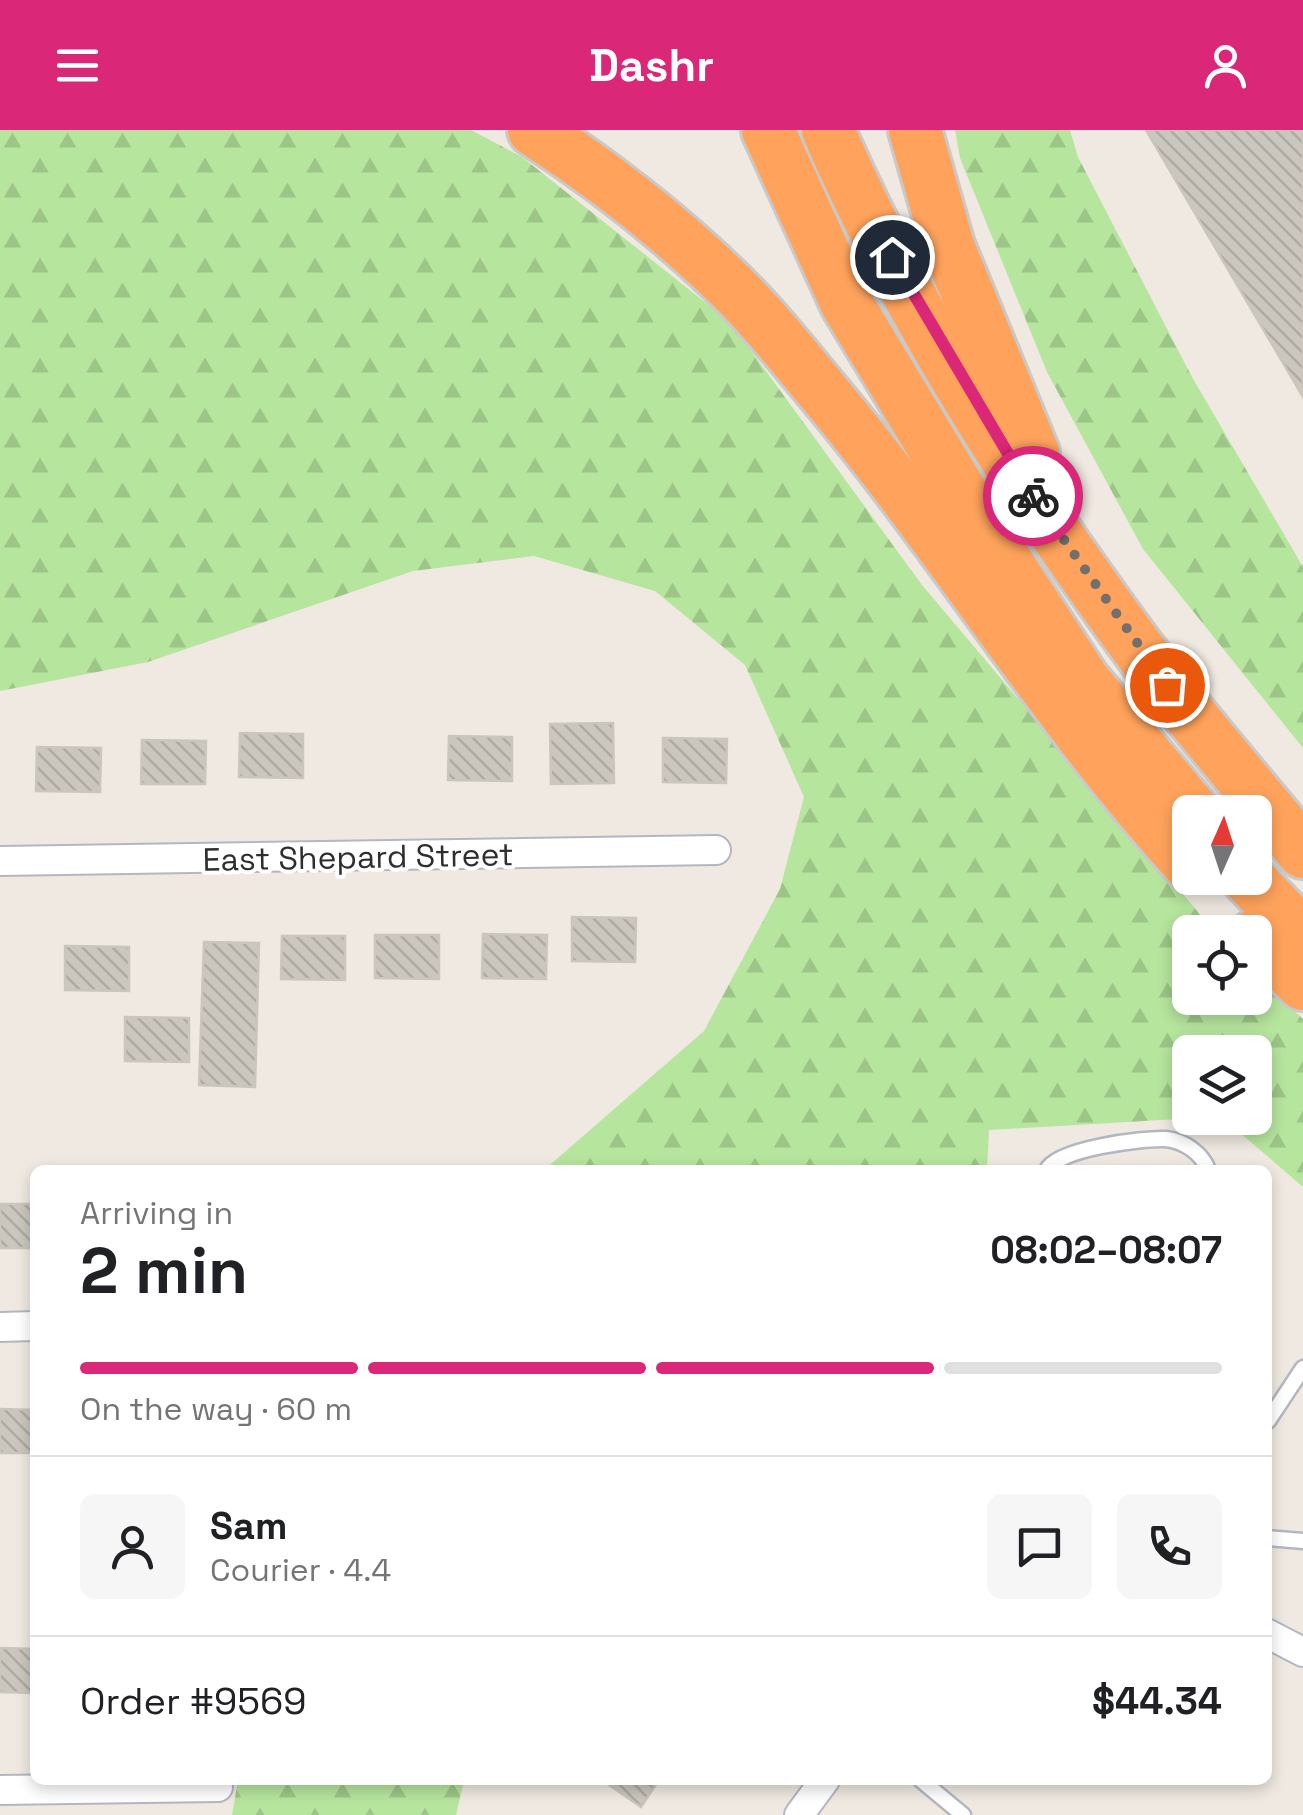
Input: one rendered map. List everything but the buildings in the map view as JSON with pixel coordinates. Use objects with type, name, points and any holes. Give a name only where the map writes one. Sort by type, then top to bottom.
[{"type":"highway","points":[[534,130],[603,174],[660,222],[721,276],[782,343],[926,522],[1097,753],[1172,844]]},
{"type":"highway","points":[[768,130],[848,304],[962,494],[1084,680],[1180,795]]},
{"type":"highway","points":[[828,130],[892,257],[966,389],[1073,558],[1198,726],[1303,852]]},
{"type":"highway","points":[[915,130],[948,246],[1073,558]]},
{"type":"highway","points":[[1217,895],[1235,915]]},
{"type":"highway","points":[[1264,895],[1303,935]]},
{"type":"highway","points":[[1272,953],[1303,984]]},
{"type":"street","name":"East Shepard Street","points":[[0,861],[716,850]]},
{"type":"street","points":[[0,1327],[30,1326]]},
{"type":"street","points":[[1272,1636],[1303,1652]]},
{"type":"street","points":[[799,1815],[821,1785]]},
{"type":"street","points":[[0,1790],[218,1786]]},
{"type":"lane","points":[[1053,1165],[1068,1152],[1167,1139],[1193,1148],[1205,1165]]},
{"type":"lane","points":[[1272,1415],[1303,1368]]},
{"type":"lane","points":[[1272,1538],[1303,1541]]},
{"type":"lane","points":[[928,1785],[963,1815]]},
{"type":"green space","points":[[0,130],[471,130],[522,157],[730,322],[922,585],[1172,881],[1172,895],[1184,895],[1201,915],[1172,915],[1172,1015],[1272,1015],[1272,991],[1303,1019],[1303,1187],[1243,1135],[1272,1135],[1272,1035],[1172,1035],[1172,1119],[989,1130],[987,1165],[550,1165],[704,1031],[780,889],[804,797],[745,665],[655,591],[534,556],[413,571],[148,662],[0,691]]},
{"type":"green space","points":[[955,130],[1070,130],[1078,157],[1192,377],[1303,567],[1303,748],[1143,549],[1047,372],[960,158]]},
{"type":"green space","points":[[237,1785],[463,1785],[456,1815],[232,1815]]},
{"type":"way so far","points":[[1033,496],[1073,558],[1167,685]]},
{"type":"route","points":[[892,257],[966,389],[1033,496]]}]
